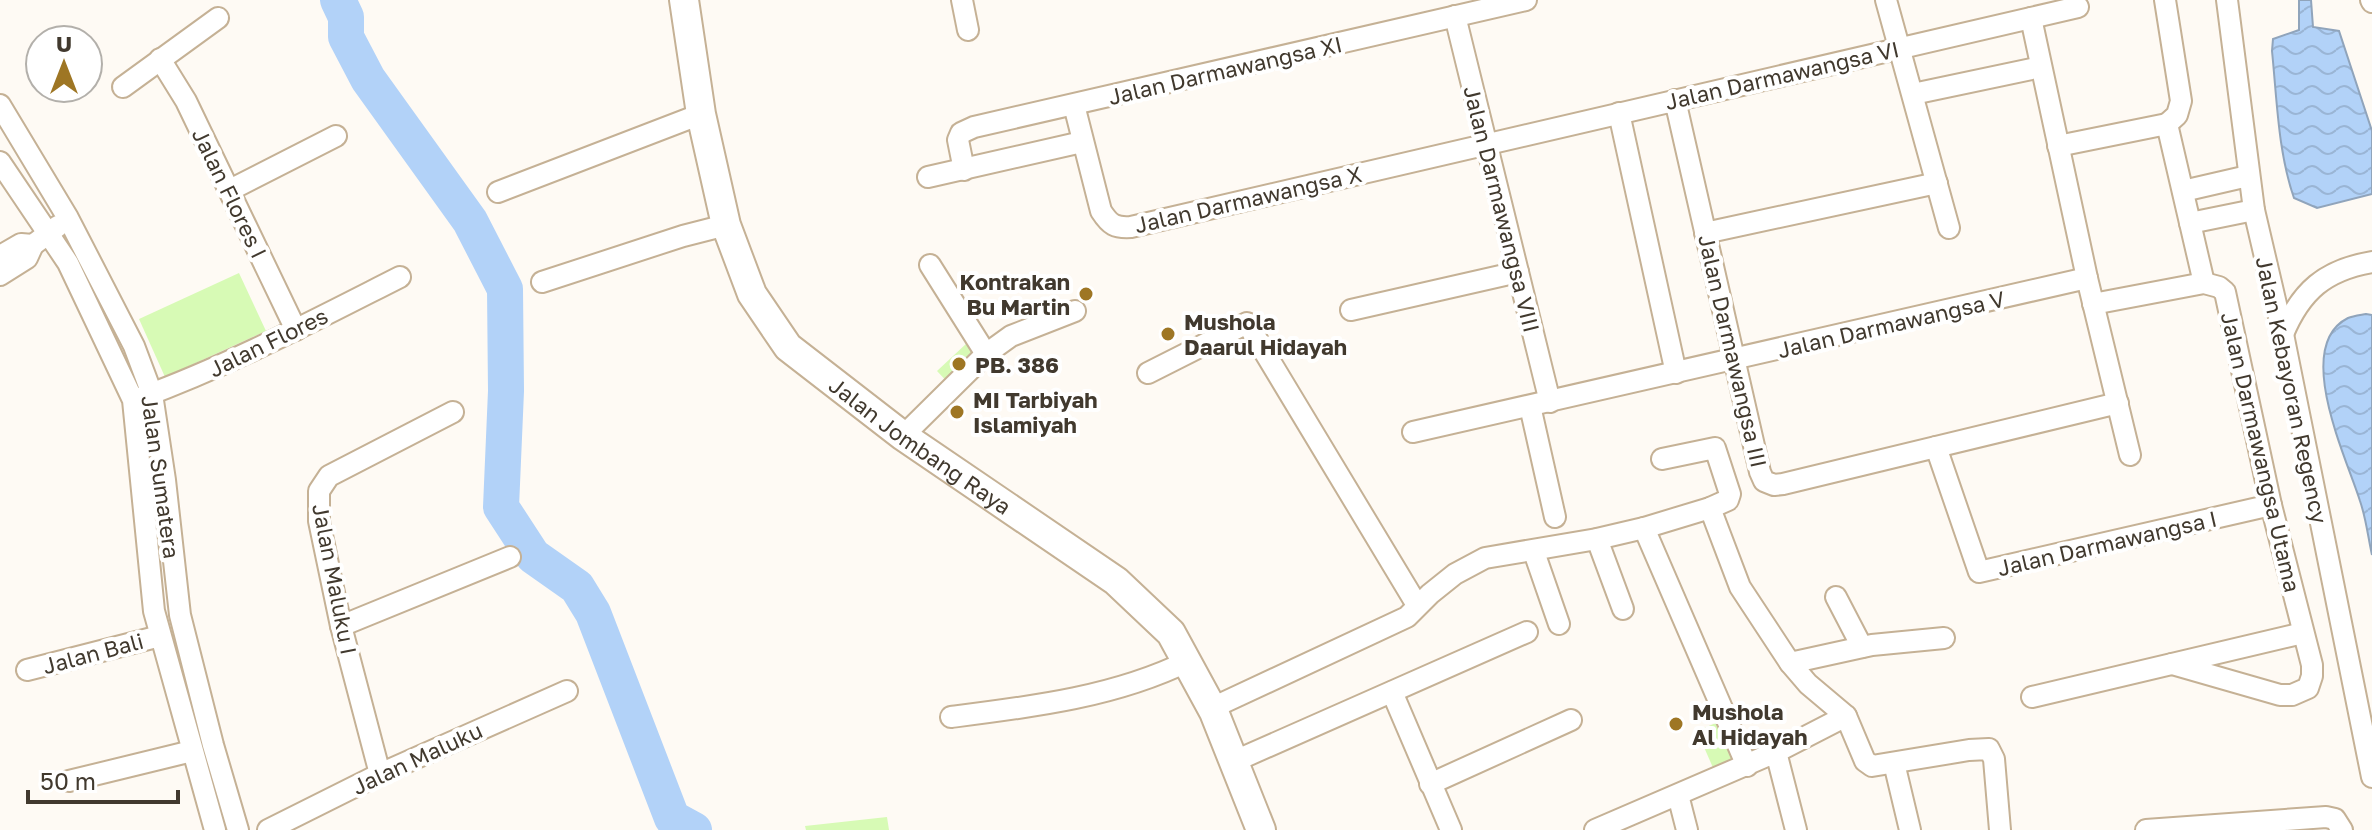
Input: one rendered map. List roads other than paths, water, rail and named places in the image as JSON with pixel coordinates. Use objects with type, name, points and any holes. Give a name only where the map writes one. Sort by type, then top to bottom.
[{"type":"main road","name":"Jalan Jombang Raya","points":[[684,0],[701,114],[726,225],[752,294],[788,347],[903,436],[1116,581],[1171,633],[1212,708],[1261,830]]},
{"type":"street","points":[[962,0],[968,30]]},
{"type":"street","name":"Jalan Darmawangsa XI","points":[[964,170],[958,140],[964,131],[1526,0]]},
{"type":"street","points":[[1886,0],[1949,228]]},
{"type":"street","points":[[2058,146],[2167,124],[2177,115],[2181,101],[2165,0]]},
{"type":"street","name":"Jalan Kebayoran Regency","points":[[2227,0],[2254,210],[2283,334],[2372,777]]},
{"type":"street","name":"Jalan Darmawangsa VI","points":[[1486,143],[2078,7]]},
{"type":"street","name":"Jalan Darmawangsa VIII","points":[[1455,16],[1518,272],[1555,517]]},
{"type":"street","points":[[123,87],[218,18]]},
{"type":"street","points":[[2031,18],[2087,278],[2130,455]]},
{"type":"street","name":"Jalan Flores I","points":[[160,59],[186,101],[296,330]]},
{"type":"street","points":[[1913,94],[2041,67]]},
{"type":"street","name":"Jalan Darmawangsa III","points":[[1675,100],[1764,481],[1783,484],[2118,403]]},
{"type":"street","name":"Jalan Sumatera","points":[[0,105],[68,218],[134,346],[142,397],[154,611],[215,830]]},
{"type":"street","points":[[928,177],[1082,142],[1074,105]]},
{"type":"street","points":[[1619,113],[1676,373]]},
{"type":"street","points":[[498,192],[701,114]]},
{"type":"street","points":[[2093,304],[2204,283],[2167,124]]},
{"type":"street","points":[[230,190],[336,136]]},
{"type":"street","name":"Jalan Darmawangsa X","points":[[1082,142],[1101,211],[1109,224],[1119,228],[1486,143]]},
{"type":"street","name":"Jalan Sumatera","points":[[0,162],[41,239],[68,263],[142,397],[165,480],[180,615],[238,830]]},
{"type":"street","points":[[2183,191],[2248,176]]},
{"type":"street","points":[[1705,233],[1937,183]]},
{"type":"street","points":[[2190,223],[2254,210]]},
{"type":"street","points":[[0,275],[27,258],[41,239],[68,218]]},
{"type":"street","points":[[542,282],[726,225]]},
{"type":"street","points":[[0,256],[21,244],[41,239]]},
{"type":"street","points":[[2283,334],[2293,311],[2308,292],[2328,276],[2351,266],[2372,262]]},
{"type":"street","points":[[930,265],[986,354]]},
{"type":"street","points":[[1351,310],[1518,272]]},
{"type":"street","name":"Jalan Flores","points":[[142,397],[193,379],[400,277]]},
{"type":"street","name":"Jalan Darmawangsa V","points":[[1413,432],[2087,278]]},
{"type":"street","name":"Jalan Darmawangsa Utama","points":[[2172,664],[2280,695],[2292,695],[2308,688],[2311,680],[2312,665],[2271,505],[2225,292],[2204,283]]},
{"type":"street","points":[[903,436],[986,354],[1011,336],[1075,311]]},
{"type":"street","points":[[1148,373],[1247,323],[1417,605]]},
{"type":"street","name":"Jalan Maluku I","points":[[380,774],[341,626],[319,521],[320,486],[329,476],[453,412]]},
{"type":"street","points":[[1212,708],[1407,617],[1417,605],[1469,565],[1485,558],[1534,552],[1644,528],[1725,503],[1730,497],[1715,448],[1707,447],[1662,459]]},
{"type":"street","name":"Jalan Darmawangsa I","points":[[1936,447],[1979,572],[2271,505]]},
{"type":"street","points":[[1710,508],[1740,587],[1790,663],[1808,684],[1846,716],[1867,764],[1894,763],[1977,749],[1992,751],[2000,830]]},
{"type":"street","points":[[1644,528],[1747,766]]},
{"type":"street","points":[[1597,539],[1623,609]]},
{"type":"street","points":[[1534,552],[1559,624]]},
{"type":"street","points":[[341,626],[510,557]]},
{"type":"street","points":[[1836,597],[1862,647]]},
{"type":"street","points":[[1235,761],[1527,632]]},
{"type":"street","points":[[2032,697],[2303,633]]},
{"type":"street","name":"Jalan Bali","points":[[27,670],[160,636]]},
{"type":"street","points":[[1790,663],[1862,647],[1944,638]]},
{"type":"street","points":[[951,717],[1107,691],[1146,680],[1188,661]]},
{"type":"street","name":"Jalan Maluku","points":[[268,830],[380,774],[567,691]]},
{"type":"street","points":[[1392,692],[1451,830]]},
{"type":"street","points":[[1595,830],[1747,766],[1846,716]]},
{"type":"street","points":[[1430,784],[1571,720]]},
{"type":"street","points":[[69,781],[192,751]]},
{"type":"street","points":[[1776,752],[1796,830]]},
{"type":"street","points":[[1894,763],[1910,830]]},
{"type":"street","points":[[1678,795],[1687,830]]},
{"type":"street","points":[[2146,830],[2326,817],[2335,819],[2341,828]]},
{"type":"water","points":[[2299,0],[2311,0],[2313,27],[2339,31],[2372,131],[2372,194],[2317,208],[2294,198],[2279,126],[2272,51],[2273,39],[2299,30]]},
{"type":"water","points":[[2372,315],[2372,555],[2362,507],[2328,404],[2324,377],[2324,352],[2332,332],[2348,318]]},
{"type":"waterway","points":[[338,0],[346,17],[346,37],[368,79],[470,221],[505,289],[506,391],[501,507],[533,556],[577,587],[593,613],[672,818],[694,830]]},
{"type":"place","name":"Kontrakan Bu Martin","points":[[1086,294]]},
{"type":"place","name":"Mushola Daarul Hidayah","points":[[1168,334]]},
{"type":"place","name":"PB. 386","points":[[959,364]]},
{"type":"place","name":"MI Tarbiyah Islamiyah","points":[[957,412]]},
{"type":"place","name":"Mushola Al Hidayah","points":[[1676,724]]}]
